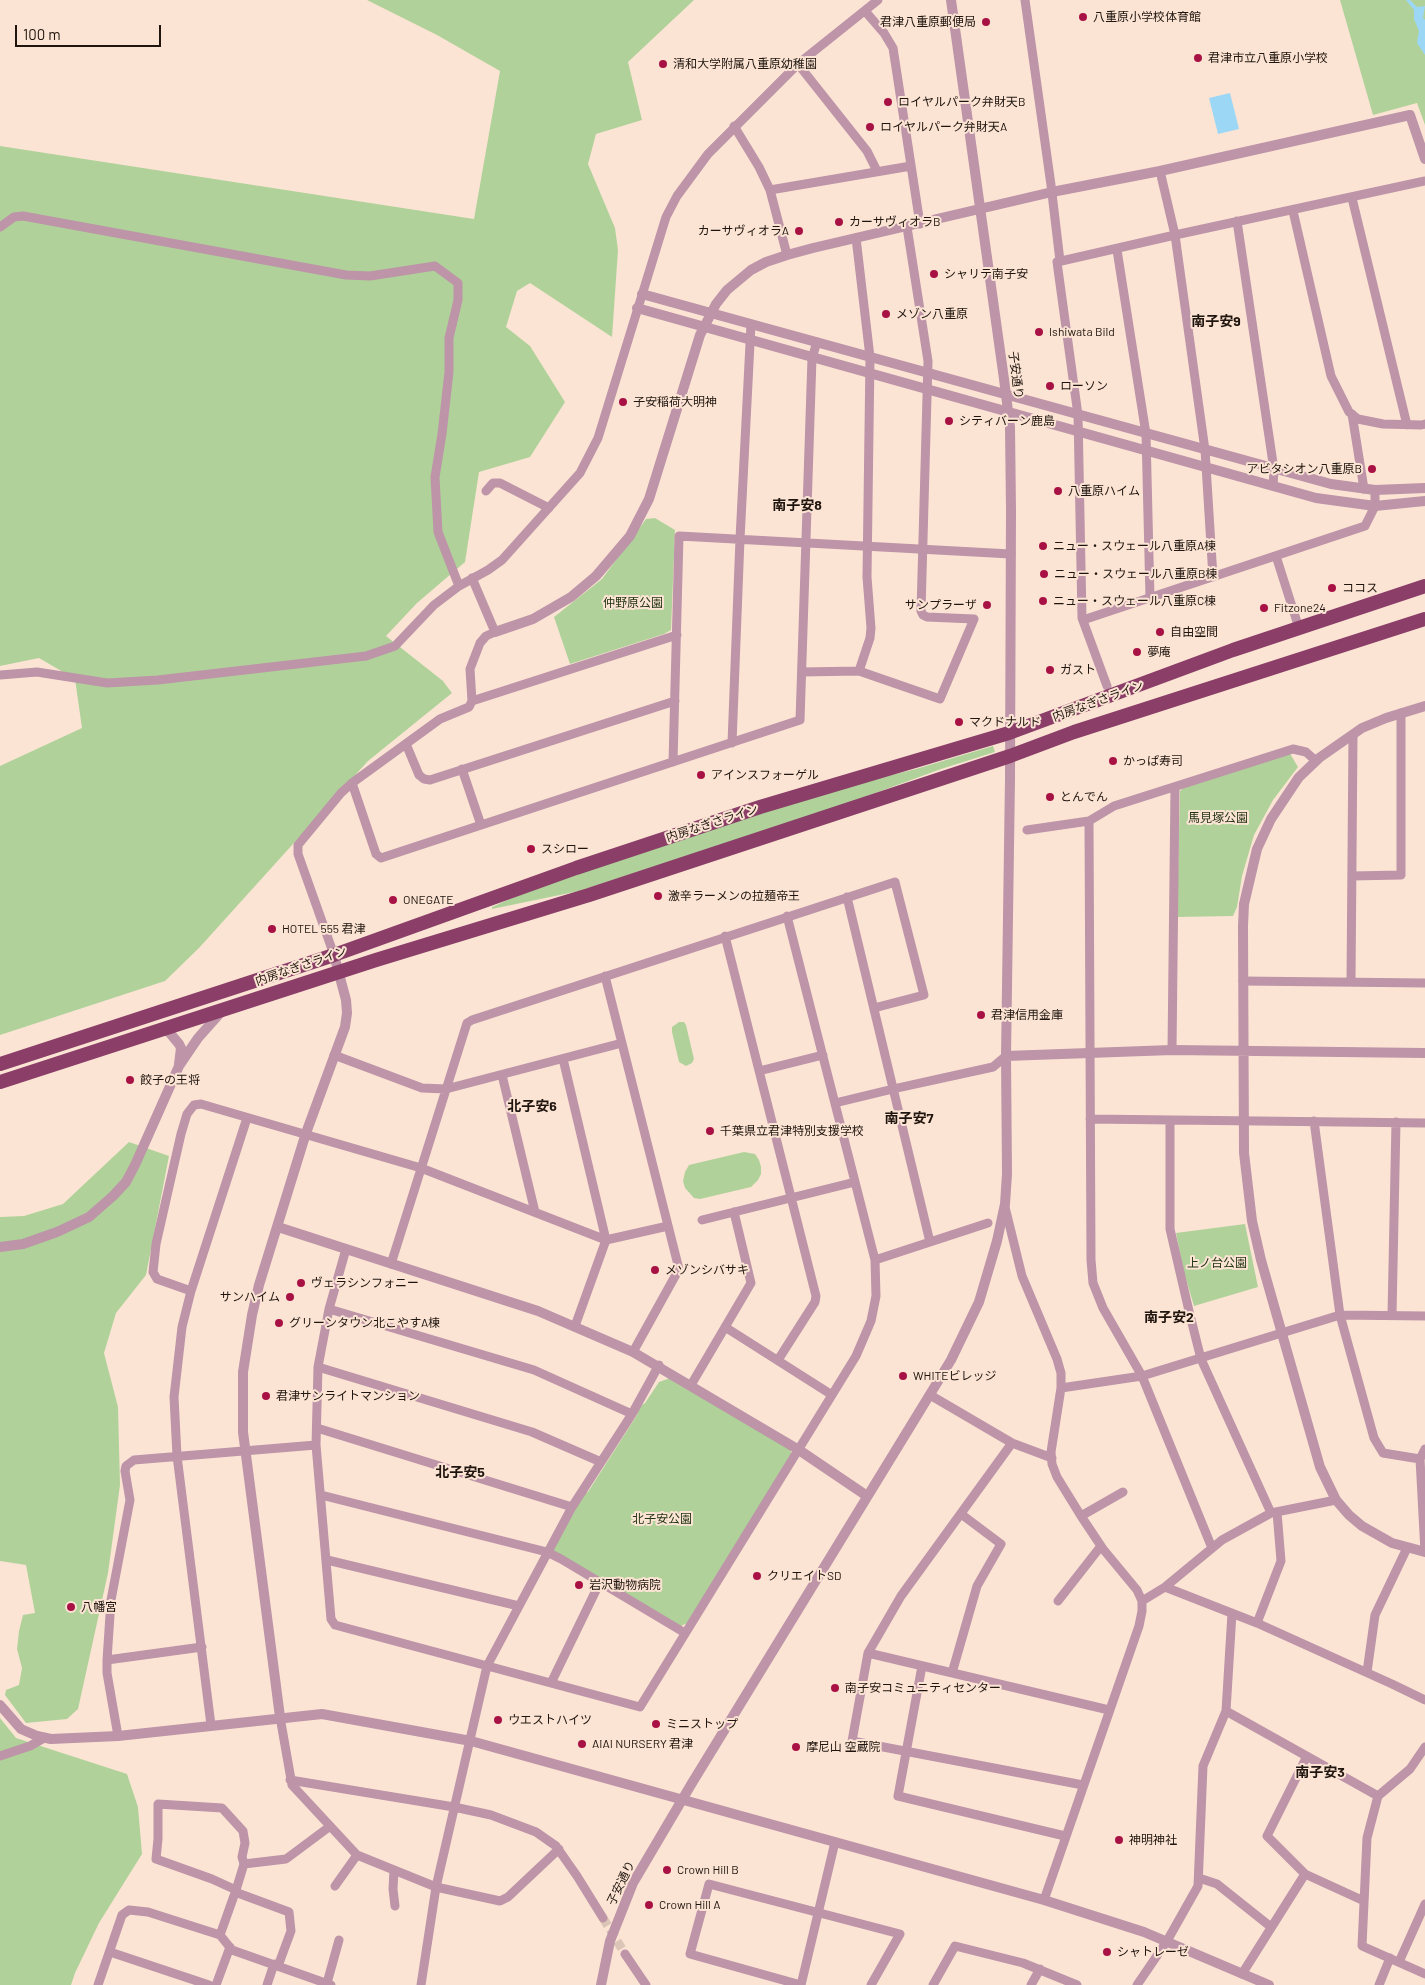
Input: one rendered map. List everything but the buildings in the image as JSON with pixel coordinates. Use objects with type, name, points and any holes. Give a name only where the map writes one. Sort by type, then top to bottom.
[{"type":"highway","name":"内房なぎさライン","points":[[0,1064],[334,955],[576,868],[732,816],[1010,733],[1233,650],[1425,586]]},
{"type":"highway","name":"内房なぎさライン","points":[[0,1082],[376,960],[589,895],[1010,756],[1074,732],[1425,619]]},
{"type":"street","points":[[0,676],[37,672],[107,683],[149,681],[366,656],[395,646],[434,605],[459,586],[502,560],[580,473],[598,438],[666,217],[677,196],[708,154],[734,126],[798,64],[878,0]]},
{"type":"street","name":"子安通り","points":[[601,1985],[610,1941],[623,1904],[633,1883],[681,1800],[951,1360],[979,1302],[997,1241],[1005,1204],[1007,1174],[1006,1056],[1011,461],[1006,395],[951,0]]},
{"type":"street","points":[[1024,0],[1052,192],[1060,261]]},
{"type":"street","points":[[864,11],[884,33],[892,48],[920,224]]},
{"type":"street","points":[[798,64],[867,151],[878,171]]},
{"type":"street","points":[[559,1850],[508,1897],[500,1901],[436,1887],[357,1855],[292,1786],[290,1780],[245,1451],[242,1404],[247,1343],[259,1285],[306,1134],[345,1027],[347,1013],[340,972],[298,854],[298,845],[352,783],[440,719],[469,707],[472,701],[470,669],[480,642],[486,636],[533,619],[571,597],[596,576],[630,536],[649,499],[704,328],[727,290],[759,266],[787,255],[1052,192],[1410,115],[1425,158]]},
{"type":"street","points":[[734,126],[759,167],[770,190],[787,255]]},
{"type":"street","points":[[770,190],[912,166]]},
{"type":"street","points":[[1160,170],[1175,235],[1206,450],[1213,577]]},
{"type":"street","points":[[1107,686],[1082,618],[1078,416],[1056,266],[1060,261],[1425,181]]},
{"type":"street","points":[[1352,198],[1407,425]]},
{"type":"street","points":[[1293,211],[1331,376],[1349,412],[1358,419],[1383,424],[1425,424]]},
{"type":"street","points":[[0,227],[14,217],[23,216],[346,275],[370,276],[435,266],[458,283],[458,300],[449,338],[449,372],[435,477],[438,532],[459,586]]},
{"type":"street","points":[[1237,221],[1274,470],[1273,486]]},
{"type":"street","points":[[802,672],[859,671],[940,699],[974,619],[927,618],[921,610],[928,373],[907,227]]},
{"type":"street","points":[[856,238],[870,357],[867,546],[871,633],[859,671]]},
{"type":"street","points":[[1117,250],[1148,451],[1150,598]]},
{"type":"street","points":[[642,294],[1274,470],[1331,484],[1364,489],[1425,488]]},
{"type":"street","points":[[637,308],[749,341],[1316,498],[1375,506],[1425,501]]},
{"type":"street","points":[[732,743],[751,324]]},
{"type":"street","points":[[352,783],[376,854],[381,858],[800,720],[812,358],[817,342]]},
{"type":"street","points":[[1352,414],[1364,489]]},
{"type":"street","points":[[486,491],[493,483],[500,483],[549,508]]},
{"type":"street","points":[[1084,620],[1365,526],[1375,506],[1375,490]]},
{"type":"street","points":[[673,762],[679,536],[1011,554]]},
{"type":"street","points":[[1276,556],[1297,622]]},
{"type":"street","points":[[472,578],[495,632]]},
{"type":"street","points":[[472,701],[677,635]]},
{"type":"street","points":[[406,744],[419,775],[424,779],[430,780],[675,701]]},
{"type":"street","points":[[1425,706],[1362,728],[1316,761],[1299,777],[1285,795],[1257,849],[1244,904],[1243,981],[1244,1153],[1252,1221],[1261,1260],[1320,1467],[1336,1500],[1362,1526],[1376,1536],[1407,1548],[1425,1552],[1420,1459],[1425,1449]]},
{"type":"street","points":[[1352,876],[1401,875],[1401,713]]},
{"type":"street","points":[[1352,982],[1353,735]]},
{"type":"street","points":[[1027,830],[1089,821],[1114,806],[1293,749],[1306,752],[1316,761]]},
{"type":"street","points":[[462,769],[481,825]]},
{"type":"street","points":[[1172,1050],[1175,788]]},
{"type":"street","points":[[1089,821],[1091,1260],[1093,1283],[1102,1308],[1142,1376],[1212,1548]]},
{"type":"street","points":[[391,1264],[467,1023],[472,1020],[895,882],[924,995],[874,1008]]},
{"type":"street","points":[[847,897],[930,1242]]},
{"type":"street","points":[[346,1249],[328,1309],[318,1367],[316,1445],[332,1619],[335,1625],[640,1706],[860,1349],[871,1321],[876,1296],[875,1260],[787,916]]},
{"type":"street","points":[[725,936],[816,1296],[815,1302],[778,1360]]},
{"type":"street","points":[[606,976],[679,1269],[633,1352]]},
{"type":"street","points":[[1243,981],[1425,983]]},
{"type":"street","points":[[0,1247],[23,1244],[57,1232],[89,1217],[113,1196],[126,1182],[135,1165],[178,1066],[198,1038],[225,1008]]},
{"type":"street","points":[[161,1029],[169,1032],[179,1044],[178,1066]]},
{"type":"street","points":[[334,1055],[422,1088],[446,1089],[622,1043]]},
{"type":"street","points":[[835,1104],[993,1067],[1006,1056],[1172,1050],[1425,1053]]},
{"type":"street","points":[[759,1071],[823,1054]]},
{"type":"street","points":[[563,1059],[606,1240],[575,1326]]},
{"type":"street","points":[[502,1075],[535,1212]]},
{"type":"street","points":[[191,1292],[157,1279],[153,1272],[156,1244],[184,1122],[191,1107],[200,1104],[421,1168],[606,1240],[668,1226]]},
{"type":"street","points":[[211,1725],[177,1456],[174,1396],[182,1327],[191,1292],[247,1118]]},
{"type":"street","points":[[1090,1119],[1425,1123]]},
{"type":"street","points":[[1170,1120],[1170,1229],[1176,1261],[1201,1359],[1274,1512],[1281,1561],[1257,1623]]},
{"type":"street","points":[[1314,1121],[1340,1315],[1374,1438],[1383,1453],[1420,1459]]},
{"type":"street","points":[[1392,1315],[1396,1122]]},
{"type":"street","points":[[702,1220],[855,1182]]},
{"type":"street","points":[[1005,1204],[1022,1276],[1061,1372],[1061,1388],[1051,1452],[1057,1477],[1101,1546],[1137,1590],[1142,1602],[1139,1626],[1044,1900]]},
{"type":"street","points":[[691,1385],[751,1283],[734,1212]]},
{"type":"street","points":[[875,1260],[988,1223]]},
{"type":"street","points":[[278,1227],[538,1310],[633,1352],[659,1365],[799,1450],[867,1496]]},
{"type":"street","points":[[328,1309],[534,1370],[632,1414]]},
{"type":"street","points":[[1061,1388],[1142,1376],[1340,1315],[1425,1316]]},
{"type":"street","points":[[725,1326],[832,1395]]},
{"type":"street","points":[[421,1985],[436,1887],[487,1666],[572,1507],[632,1414],[659,1365]]},
{"type":"street","points":[[318,1367],[532,1432],[601,1462]]},
{"type":"street","points":[[930,1395],[1012,1443],[1052,1458]]},
{"type":"street","points":[[317,1428],[572,1507]]},
{"type":"street","points":[[1012,1443],[901,1596],[868,1653],[852,1741],[1083,1785]]},
{"type":"street","points":[[118,1736],[107,1673],[107,1660],[111,1600],[130,1500],[126,1466],[134,1460],[316,1445]]},
{"type":"street","points":[[1081,1516],[1123,1492]]},
{"type":"street","points":[[321,1495],[547,1552],[686,1633]]},
{"type":"street","points":[[1142,1602],[1165,1587],[1222,1540],[1274,1512],[1336,1500]]},
{"type":"street","points":[[952,1672],[977,1586],[1001,1544],[961,1514]]},
{"type":"street","points":[[1058,1601],[1101,1546]]},
{"type":"street","points":[[1368,1672],[1375,1615],[1407,1548]]},
{"type":"street","points":[[327,1560],[519,1606]]},
{"type":"street","points":[[550,1683],[600,1582]]},
{"type":"street","points":[[1165,1587],[1257,1623],[1368,1672],[1425,1700]]},
{"type":"street","points":[[1137,1985],[1166,1941],[1198,1886],[1203,1766],[1226,1711],[1232,1613]]},
{"type":"street","points":[[107,1660],[202,1647]]},
{"type":"street","points":[[868,1653],[1109,1710]]},
{"type":"street","points":[[922,1666],[898,1796],[1065,1836]]},
{"type":"street","points":[[0,1705],[21,1729],[44,1738],[58,1740],[118,1736],[280,1717],[322,1714],[471,1740],[1044,1900],[1144,1932],[1269,1985]]},
{"type":"street","points":[[1226,1711],[1378,1796]]},
{"type":"street","points":[[0,1756],[30,1746],[44,1738]]},
{"type":"street","points":[[1425,1747],[1410,1768],[1378,1796],[1367,1838],[1362,1946],[1425,1974]]},
{"type":"street","points":[[1307,1756],[1267,1836],[1305,1874],[1364,1901]]},
{"type":"street","points":[[290,1780],[454,1807],[491,1815],[536,1832],[559,1850],[603,1918]]},
{"type":"street","points":[[220,1935],[235,1891],[244,1864],[242,1857],[245,1836],[243,1831],[222,1808],[161,1803],[157,1806],[158,1839],[156,1859],[212,1879],[235,1891],[289,1912],[291,1931],[267,1985]]},
{"type":"street","points":[[244,1864],[286,1859],[329,1827]]},
{"type":"street","points":[[835,1842],[818,1912],[801,1985],[690,1954],[710,1884],[818,1912],[900,1934],[871,1985]]},
{"type":"street","points":[[334,1886],[357,1855]]},
{"type":"street","points":[[394,1870],[393,1889],[395,1906]]},
{"type":"street","points":[[1242,1974],[1305,1874]]},
{"type":"street","points":[[1199,1878],[1216,1884],[1271,1927]]},
{"type":"street","points":[[1379,1985],[1425,1904]]},
{"type":"street","points":[[98,1985],[122,1915],[129,1910],[148,1912],[220,1935],[232,1950],[329,1984],[339,1940]]},
{"type":"street","points":[[933,1985],[955,1946],[1040,1969],[1077,1985]]},
{"type":"street","points":[[216,1985],[230,1947]]},
{"type":"street","points":[[110,1952],[209,1985]]},
{"type":"street","points":[[626,1954],[646,1985]]},
{"type":"street","points":[[1031,1985],[1040,1969]]},
{"type":"green space","points":[[367,0],[694,0],[628,62],[642,120],[596,134],[588,164],[615,228],[618,250],[612,337],[530,283],[517,291],[506,327],[530,346],[565,402],[530,457],[479,472],[465,562],[417,603],[386,636],[443,681],[452,693],[368,761],[199,948],[165,981],[0,1035],[0,766],[82,728],[75,679],[39,658],[0,666],[0,146],[474,219],[500,71],[437,35]]},
{"type":"green space","points":[[1340,0],[1425,0],[1425,125],[1417,103],[1373,115]]},
{"type":"green space","name":"仲野原公園","points":[[655,518],[675,530],[671,630],[664,634],[570,664],[554,617],[602,579],[646,519]]},
{"type":"green space","points":[[993,746],[995,752],[941,769],[851,802],[579,891],[492,909],[492,907],[512,898],[596,866],[847,786],[916,769]]},
{"type":"green space","name":"馬見塚公園","points":[[1289,752],[1298,767],[1273,800],[1254,835],[1242,876],[1237,907],[1233,916],[1177,917],[1180,791],[1183,788]]},
{"type":"green space","points":[[679,1022],[684,1022],[686,1025],[694,1059],[692,1063],[686,1066],[679,1062],[672,1032],[672,1027]]},
{"type":"green space","points":[[129,1142],[169,1156],[146,1275],[116,1313],[104,1353],[118,1407],[120,1485],[108,1573],[78,1709],[67,1719],[26,1723],[5,1695],[6,1690],[19,1685],[22,1668],[17,1649],[23,1615],[35,1613],[26,1565],[0,1561],[0,1217],[24,1216],[63,1204]]},
{"type":"green space","points":[[744,1152],[755,1154],[761,1167],[761,1174],[758,1180],[751,1187],[700,1199],[694,1198],[685,1188],[683,1181],[689,1165]]},
{"type":"green space","name":"上ノ台公園","points":[[1245,1224],[1258,1287],[1194,1306],[1183,1269],[1176,1233]]},
{"type":"green space","name":"北子安公園","points":[[670,1378],[789,1448],[792,1454],[687,1623],[681,1626],[554,1551],[553,1547],[583,1493],[588,1492],[637,1415],[639,1407],[645,1403],[659,1382]]},
{"type":"green space","points":[[0,1718],[16,1738],[127,1774],[138,1807],[142,1854],[99,1923],[71,1985],[0,1985]]},
{"type":"water","points":[[1406,0],[1410,0],[1417,7],[1425,6],[1423,18],[1425,20],[1425,55],[1417,43],[1419,31],[1414,19],[1414,10]]},
{"type":"water","points":[[1230,93],[1239,129],[1218,134],[1209,98]]},
{"type":"tunnel","points":[[603,1918],[625,1954]]},
{"type":"place","name":"八重原小学校体育館","points":[[1083,17]]},
{"type":"place","name":"君津八重原郵便局","points":[[986,22]]},
{"type":"place","name":"君津市立八重原小学校","points":[[1198,58]]},
{"type":"place","name":"清和大学附属八重原幼稚園","points":[[663,64]]},
{"type":"place","name":"ロイヤルパーク弁財天B","points":[[888,102]]},
{"type":"place","name":"ロイヤルパーク弁財天A","points":[[870,127]]},
{"type":"place","name":"カーサヴィオラB","points":[[839,222]]},
{"type":"place","name":"カーサヴィオラA","points":[[799,231]]},
{"type":"place","name":"シャリテ南子安","points":[[934,274]]},
{"type":"place","name":"メゾン八重原","points":[[886,314]]},
{"type":"place","name":"Ishiwata Bild","points":[[1039,332]]},
{"type":"place","name":"ローソン","points":[[1050,386]]},
{"type":"place","name":"子安稲荷大明神","points":[[623,402]]},
{"type":"place","name":"シティバーン鹿島","points":[[949,421]]},
{"type":"place","name":"アビタシオン八重原B","points":[[1372,469]]},
{"type":"place","name":"八重原ハイム","points":[[1058,491]]},
{"type":"place","name":"ニュー・スウェール八重原A棟","points":[[1043,546]]},
{"type":"place","name":"ニュー・スウェール八重原B棟","points":[[1044,574]]},
{"type":"place","name":"ココス","points":[[1332,588]]},
{"type":"place","name":"ニュー・スウェール八重原C棟","points":[[1043,601]]},
{"type":"place","name":"サンプラーザ","points":[[987,605]]},
{"type":"place","name":"Fitzone24","points":[[1264,608]]},
{"type":"place","name":"自由空間","points":[[1160,632]]},
{"type":"place","name":"夢庵","points":[[1137,652]]},
{"type":"place","name":"ガスト","points":[[1050,670]]},
{"type":"place","name":"マクドナルド","points":[[959,722]]},
{"type":"place","name":"かっぱ寿司","points":[[1113,761]]},
{"type":"place","name":"アインスフォーゲル","points":[[701,775]]},
{"type":"place","name":"とんでん","points":[[1050,797]]},
{"type":"place","name":"スシロー","points":[[531,849]]},
{"type":"place","name":"激辛ラーメンの拉麺帝王","points":[[658,896]]},
{"type":"place","name":"ONEGATE","points":[[393,900]]},
{"type":"place","name":"HOTEL 555 君津","points":[[272,929]]},
{"type":"place","name":"君津信用金庫","points":[[981,1015]]},
{"type":"place","name":"餃子の王将","points":[[130,1080]]},
{"type":"place","name":"千葉県立君津特別支援学校","points":[[710,1131]]},
{"type":"place","name":"メゾンシバサキ","points":[[655,1270]]},
{"type":"place","name":"ヴェラシンフォニー","points":[[301,1283]]},
{"type":"place","name":"サンハイム","points":[[290,1297]]},
{"type":"place","name":"グリーンタウン北こやすA棟","points":[[279,1323]]},
{"type":"place","name":"WHITEビレッジ","points":[[903,1376]]},
{"type":"place","name":"君津サンライトマンション","points":[[266,1396]]},
{"type":"place","name":"クリエイトSD","points":[[757,1576]]},
{"type":"place","name":"岩沢動物病院","points":[[579,1585]]},
{"type":"place","name":"八幡宮","points":[[71,1607]]},
{"type":"place","name":"南子安コミュニティセンター","points":[[835,1688]]},
{"type":"place","name":"ウエストハイツ","points":[[498,1720]]},
{"type":"place","name":"ミニストップ","points":[[656,1724]]},
{"type":"place","name":"AIAI NURSERY 君津","points":[[582,1744]]},
{"type":"place","name":"摩尼山 空蔵院","points":[[796,1747]]},
{"type":"place","name":"神明神社","points":[[1119,1840]]},
{"type":"place","name":"Crown Hill B","points":[[667,1870]]},
{"type":"place","name":"Crown Hill A","points":[[649,1905]]},
{"type":"place","name":"シャトレーゼ","points":[[1107,1952]]},
{"type":"district","name":"南子安9","points":[[1216,321]]},
{"type":"district","name":"南子安8","points":[[797,505]]},
{"type":"district","name":"北子安6","points":[[532,1106]]},
{"type":"district","name":"南子安7","points":[[909,1118]]},
{"type":"district","name":"南子安2","points":[[1169,1317]]},
{"type":"district","name":"北子安5","points":[[460,1472]]},
{"type":"district","name":"南子安3","points":[[1320,1772]]}]
